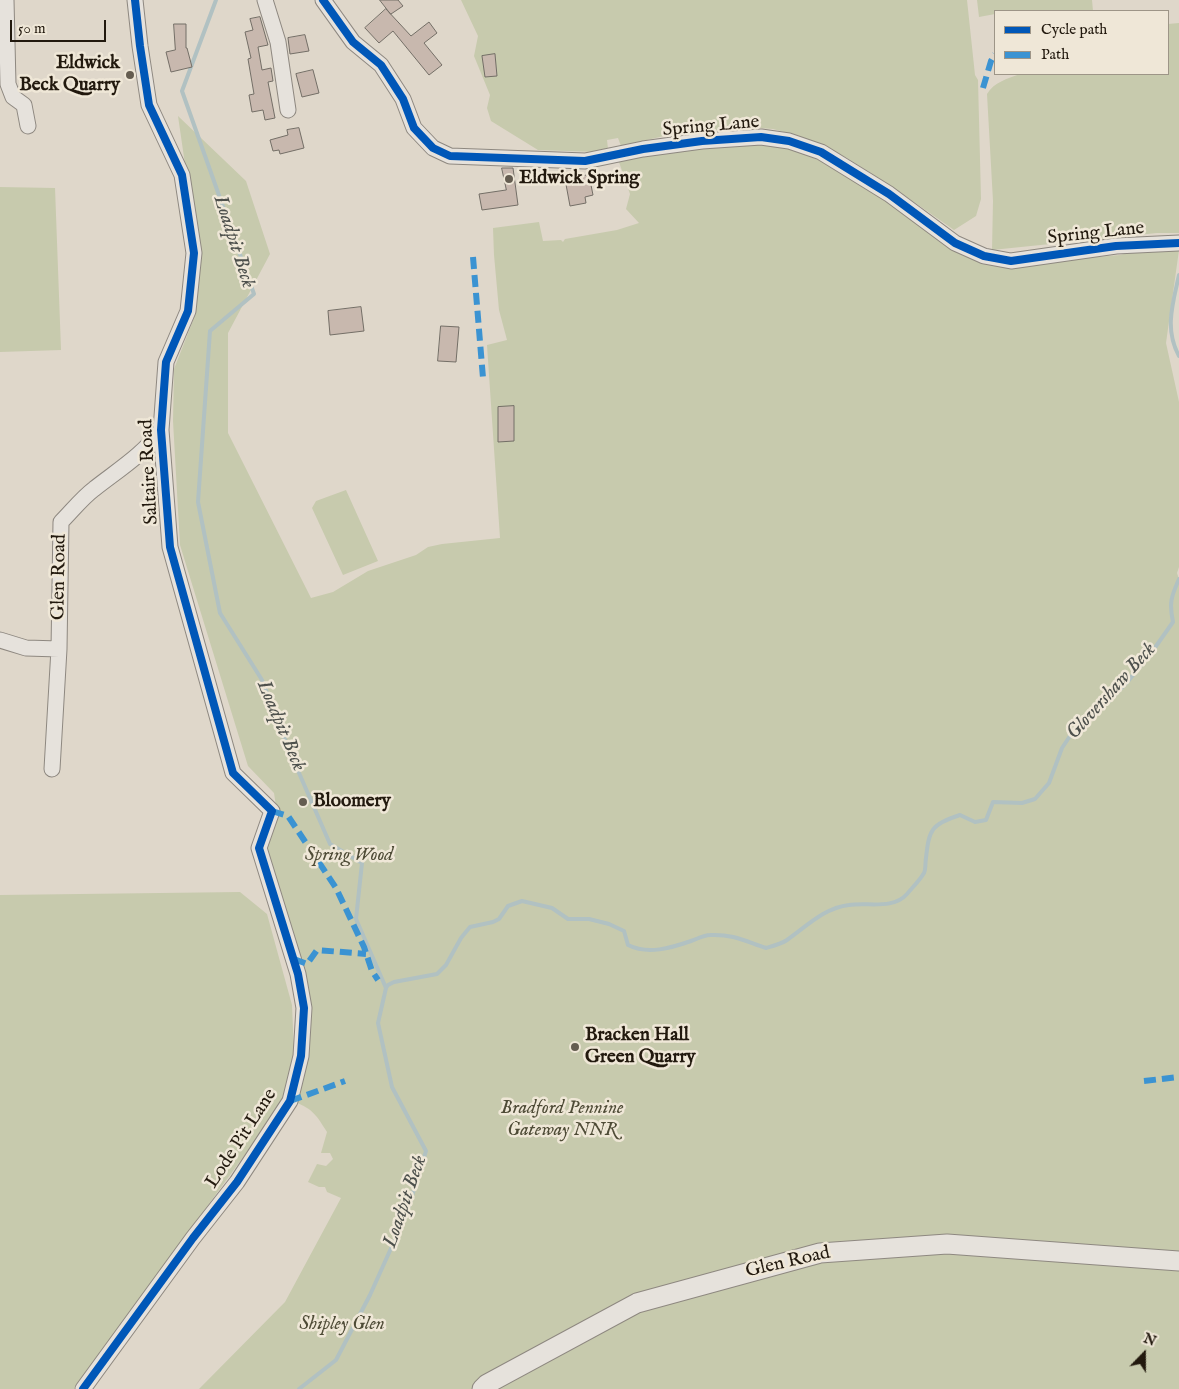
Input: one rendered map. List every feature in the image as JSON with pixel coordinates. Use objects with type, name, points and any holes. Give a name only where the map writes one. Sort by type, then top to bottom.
[{"type":"street","points":[[6,0],[8,84],[13,97],[24,105],[28,126]]},
{"type":"street","name":"Saltaire Road","points":[[135,0],[140,46],[150,105],[182,175],[194,253],[188,311],[166,362],[161,430],[170,547],[233,773],[272,811]]},
{"type":"street","points":[[265,0],[278,42],[288,110]]},
{"type":"street","name":"Spring Lane","points":[[323,0],[354,42],[381,65],[403,99],[414,128],[433,148],[450,156],[585,161],[662,146],[762,137],[789,141],[821,152],[889,194],[955,243],[984,256],[1011,261],[1116,246],[1178,243]]},
{"type":"street","name":"Glen Road","points":[[52,769],[59,649],[61,522],[92,490],[131,463],[161,430]]},
{"type":"street","points":[[0,640],[26,648],[59,649]]},
{"type":"street","name":"Lode Pit Lane","points":[[83,1389],[236,1182],[290,1101],[301,1056],[304,1008],[298,974],[258,848],[272,811]]},
{"type":"street","name":"Glen Road","points":[[482,1389],[487,1384],[638,1302],[820,1253],[947,1244],[1179,1261]]},
{"type":"green space","points":[[461,0],[967,0],[975,75],[978,80],[981,199],[976,216],[954,230],[847,158],[799,136],[773,129],[759,128],[677,133],[621,146],[618,138],[607,140],[608,149],[597,152],[538,150],[491,121],[487,108],[490,95],[474,56],[478,36]]},
{"type":"green space","points":[[977,0],[1092,0],[1093,10],[994,10],[994,14],[979,17]]},
{"type":"green space","points":[[1179,23],[1179,233],[1157,233],[992,250],[993,201],[987,94],[990,90],[1001,81],[1017,75],[1169,75],[1169,24]]},
{"type":"green space","points":[[178,116],[246,181],[270,254],[228,333],[228,433],[311,598],[333,592],[368,571],[416,555],[428,547],[500,538],[487,345],[507,340],[499,310],[493,228],[539,222],[543,241],[561,240],[563,242],[565,239],[617,230],[639,223],[626,209],[630,194],[619,162],[662,151],[765,144],[770,146],[776,143],[821,161],[899,207],[1012,264],[1120,255],[1139,250],[1179,250],[1166,343],[1179,402],[1179,567],[1177,573],[1179,579],[1179,1389],[199,1389],[285,1302],[341,1198],[327,1192],[325,1187],[319,1187],[308,1182],[317,1164],[326,1166],[333,1159],[330,1153],[321,1153],[327,1132],[310,1110],[295,1102],[305,1039],[264,853],[271,822],[278,819],[274,793],[248,766],[180,545],[173,421],[174,369],[194,318],[200,268]]},
{"type":"green space","points":[[0,187],[55,188],[61,350],[0,352]]},
{"type":"green space","points":[[346,490],[378,561],[343,575],[312,508],[316,501]]},
{"type":"green space","points":[[240,892],[267,914],[292,1005],[294,1052],[284,1101],[74,1389],[0,1389],[0,895]]},
{"type":"building","points":[[380,0],[398,0],[403,6],[391,14]]},
{"type":"building","points":[[386,9],[411,36],[429,22],[437,33],[424,43],[442,65],[429,75],[393,31],[379,43],[365,28]]},
{"type":"building","points":[[260,17],[268,45],[258,47],[262,70],[271,68],[273,81],[268,82],[275,118],[265,120],[263,110],[252,112],[249,95],[254,94],[248,59],[251,58],[245,32],[253,30],[250,19]]},
{"type":"building","points":[[174,24],[186,24],[186,48],[192,67],[171,72],[166,52],[175,50]]},
{"type":"building","points":[[305,35],[309,51],[290,54],[288,38]]},
{"type":"building","points":[[495,54],[497,76],[485,77],[482,56]]},
{"type":"building","points":[[313,70],[319,93],[302,97],[296,74]]},
{"type":"building","points":[[299,128],[304,148],[280,154],[279,150],[273,151],[270,140],[288,135],[287,130]]},
{"type":"building","name":"Eldwick Spring","points":[[502,168],[513,168],[518,205],[482,210],[479,194],[506,190]]},
{"type":"building","points":[[589,175],[593,195],[585,197],[586,203],[570,206],[565,179]]},
{"type":"building","points":[[361,307],[364,331],[330,335],[328,311]]},
{"type":"building","points":[[441,326],[459,327],[456,362],[438,361]]},
{"type":"building","points":[[514,406],[514,441],[498,442],[498,407]]},
{"type":"waterway","name":"Loadpit Beck","points":[[216,0],[182,91],[254,294],[210,331],[198,502],[220,613],[262,680],[289,750],[330,844],[362,863],[356,919],[386,988],[378,1023],[392,1087],[426,1151],[406,1215],[370,1295],[336,1360],[299,1389]]},
{"type":"waterway","name":"Glovershaw Beck","points":[[1179,275],[1171,316],[1172,336],[1179,356]]},
{"type":"waterway","name":"Glovershaw Beck","points":[[386,988],[394,982],[437,974],[446,965],[461,938],[470,927],[493,922],[499,919],[508,906],[522,901],[552,908],[568,919],[589,919],[609,924],[624,931],[628,945],[643,950],[651,950],[676,946],[710,935],[732,937],[766,948],[785,941],[816,918],[840,907],[856,904],[888,904],[901,899],[914,887],[924,873],[928,841],[930,834],[937,825],[960,815],[975,822],[986,820],[993,802],[1022,803],[1035,799],[1049,783],[1062,748],[1078,724],[1108,702],[1129,680],[1173,622],[1172,600],[1179,579]]},
{"type":"marked path","points":[[983,88],[994,56]]},
{"type":"marked path","points":[[473,257],[483,378]]},
{"type":"marked path","points":[[272,811],[288,816],[336,888],[364,947],[372,971],[378,980]]},
{"type":"marked path","points":[[294,959],[307,964],[317,950],[366,954]]},
{"type":"marked path","points":[[1144,1081],[1179,1077]]},
{"type":"marked path","points":[[290,1101],[345,1081]]},
{"type":"cycle path","points":[[83,1389],[193,1238],[237,1182],[290,1101],[301,1056],[304,1008],[298,974],[259,848],[272,811],[233,773],[170,547],[161,430],[166,362],[188,311],[194,253],[182,175],[149,105],[135,0]]},
{"type":"cycle path","points":[[323,0],[353,42],[381,65],[403,99],[414,128],[433,148],[450,156],[585,161],[643,149],[702,141],[761,137],[789,141],[821,152],[889,194],[955,243],[984,256],[1011,261],[1116,246],[1179,243]]},
{"type":"place","name":"Eldwick Beck Quarry","points":[[130,75]]},
{"type":"place","name":"Eldwick Spring","points":[[509,179]]},
{"type":"place","name":"Bloomery","points":[[303,802]]},
{"type":"place","name":"Bracken Hall Green Quarry","points":[[575,1047]]},
{"type":"park label","name":"Spring Wood","points":[[349,856]]},
{"type":"park label","name":"Bradford Pennine Gateway NNR","points":[[562,1120]]},
{"type":"park label","name":"Shipley Glen","points":[[342,1325]]}]
